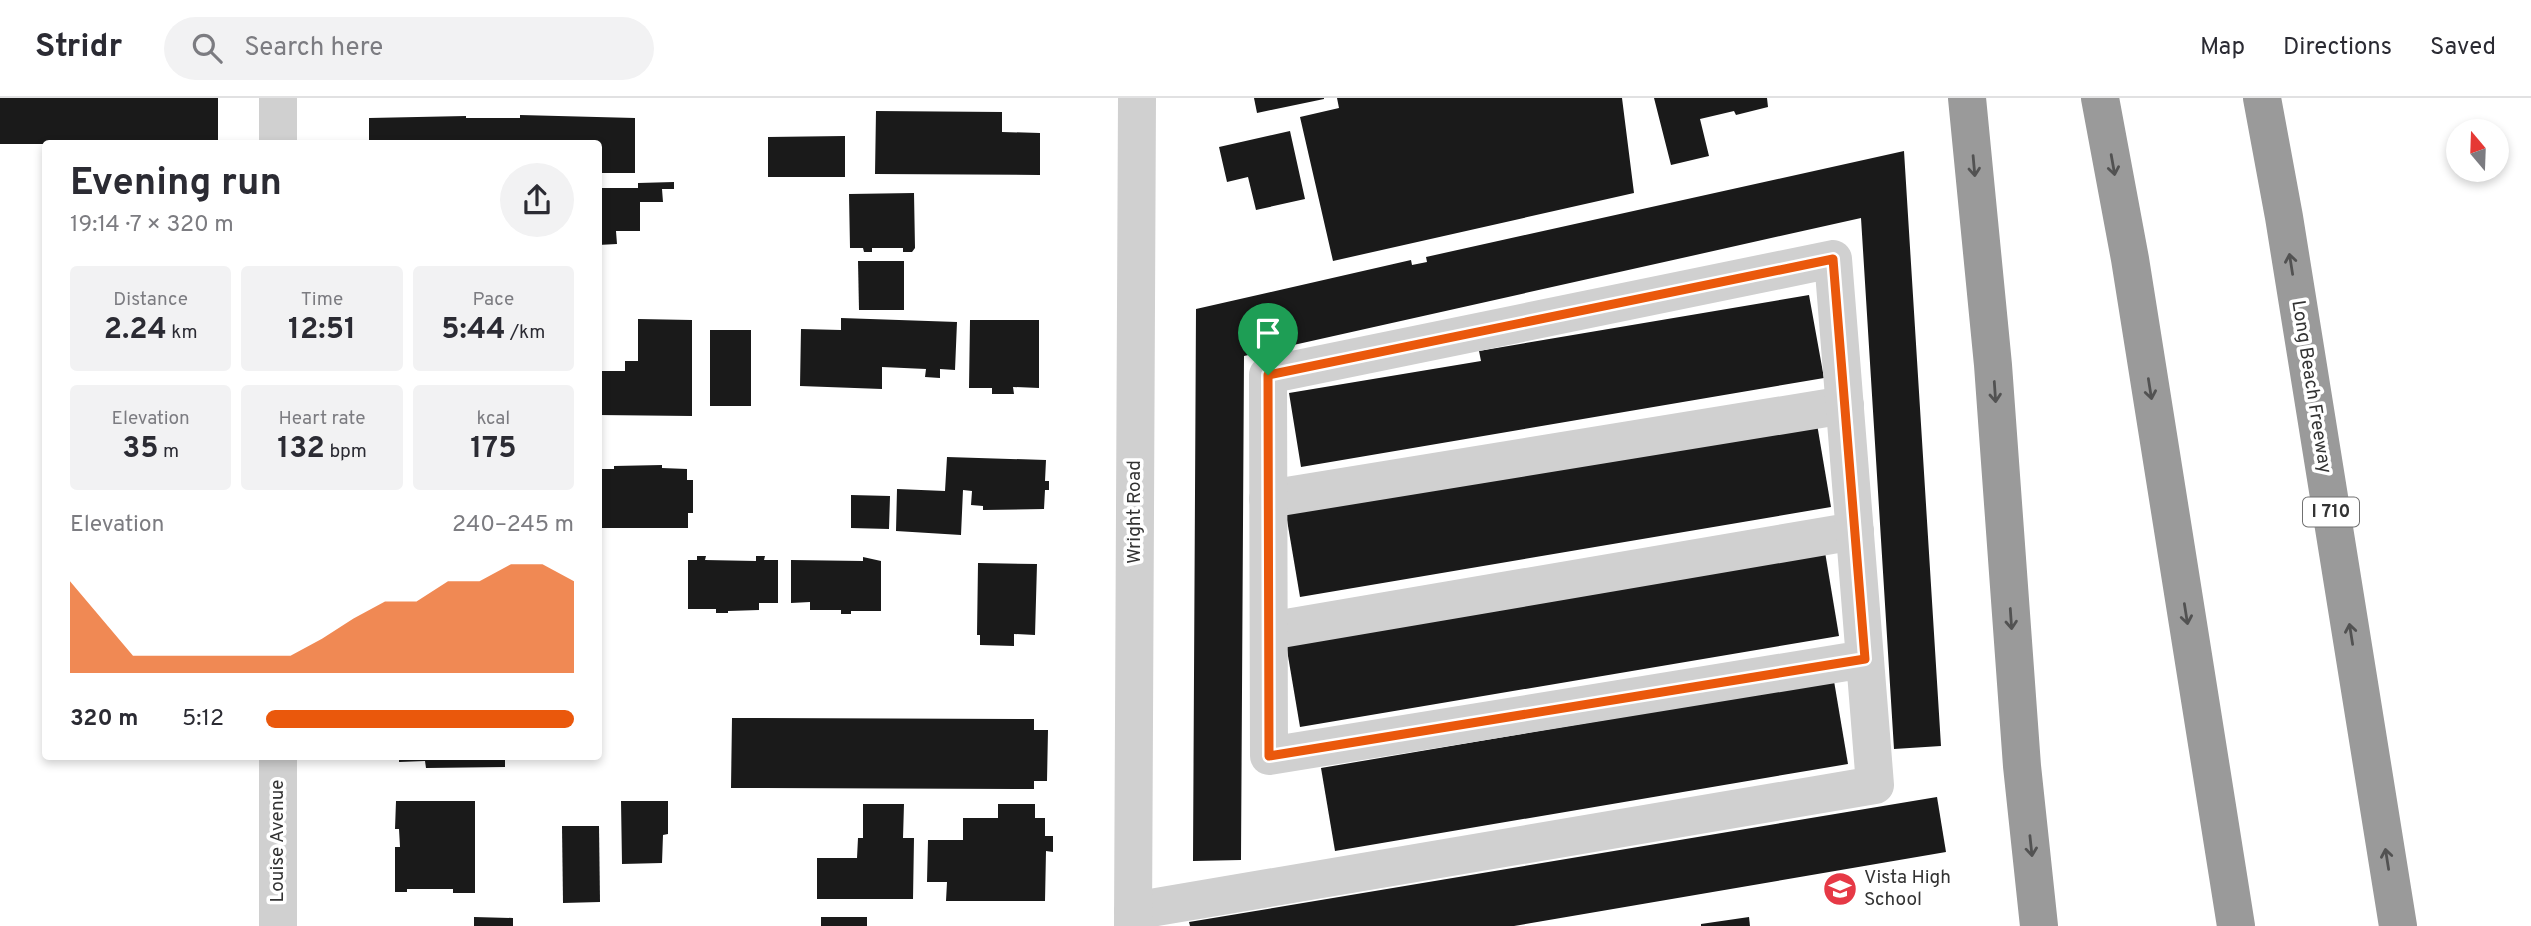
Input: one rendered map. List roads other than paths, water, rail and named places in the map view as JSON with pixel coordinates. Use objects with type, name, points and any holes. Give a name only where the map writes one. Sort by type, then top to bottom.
[{"type":"highway","points":[[1967,98],[1993,365],[2022,766],[2039,926]]},
{"type":"highway","points":[[2100,98],[2130,259],[2236,926]]},
{"type":"highway","name":"Long Beach Freeway","points":[[2262,98],[2284,217],[2398,926]]},
{"type":"highway","points":[[2210,763],[2217,926]]},
{"type":"street","points":[[278,98],[278,140]]},
{"type":"street","name":"Wright Road","points":[[1133,919],[1137,98]]},
{"type":"street","points":[[1133,919],[1875,785],[1845,405],[1833,259],[1268,375],[1269,756],[1865,659]]},
{"type":"street","points":[[1268,499],[1845,405]]},
{"type":"street","points":[[1269,631],[1855,531]]},
{"type":"street","name":"Louise Avenue","points":[[278,760],[278,926]]},
{"type":"place","name":"Vista High School","points":[[1840,889]]}]
